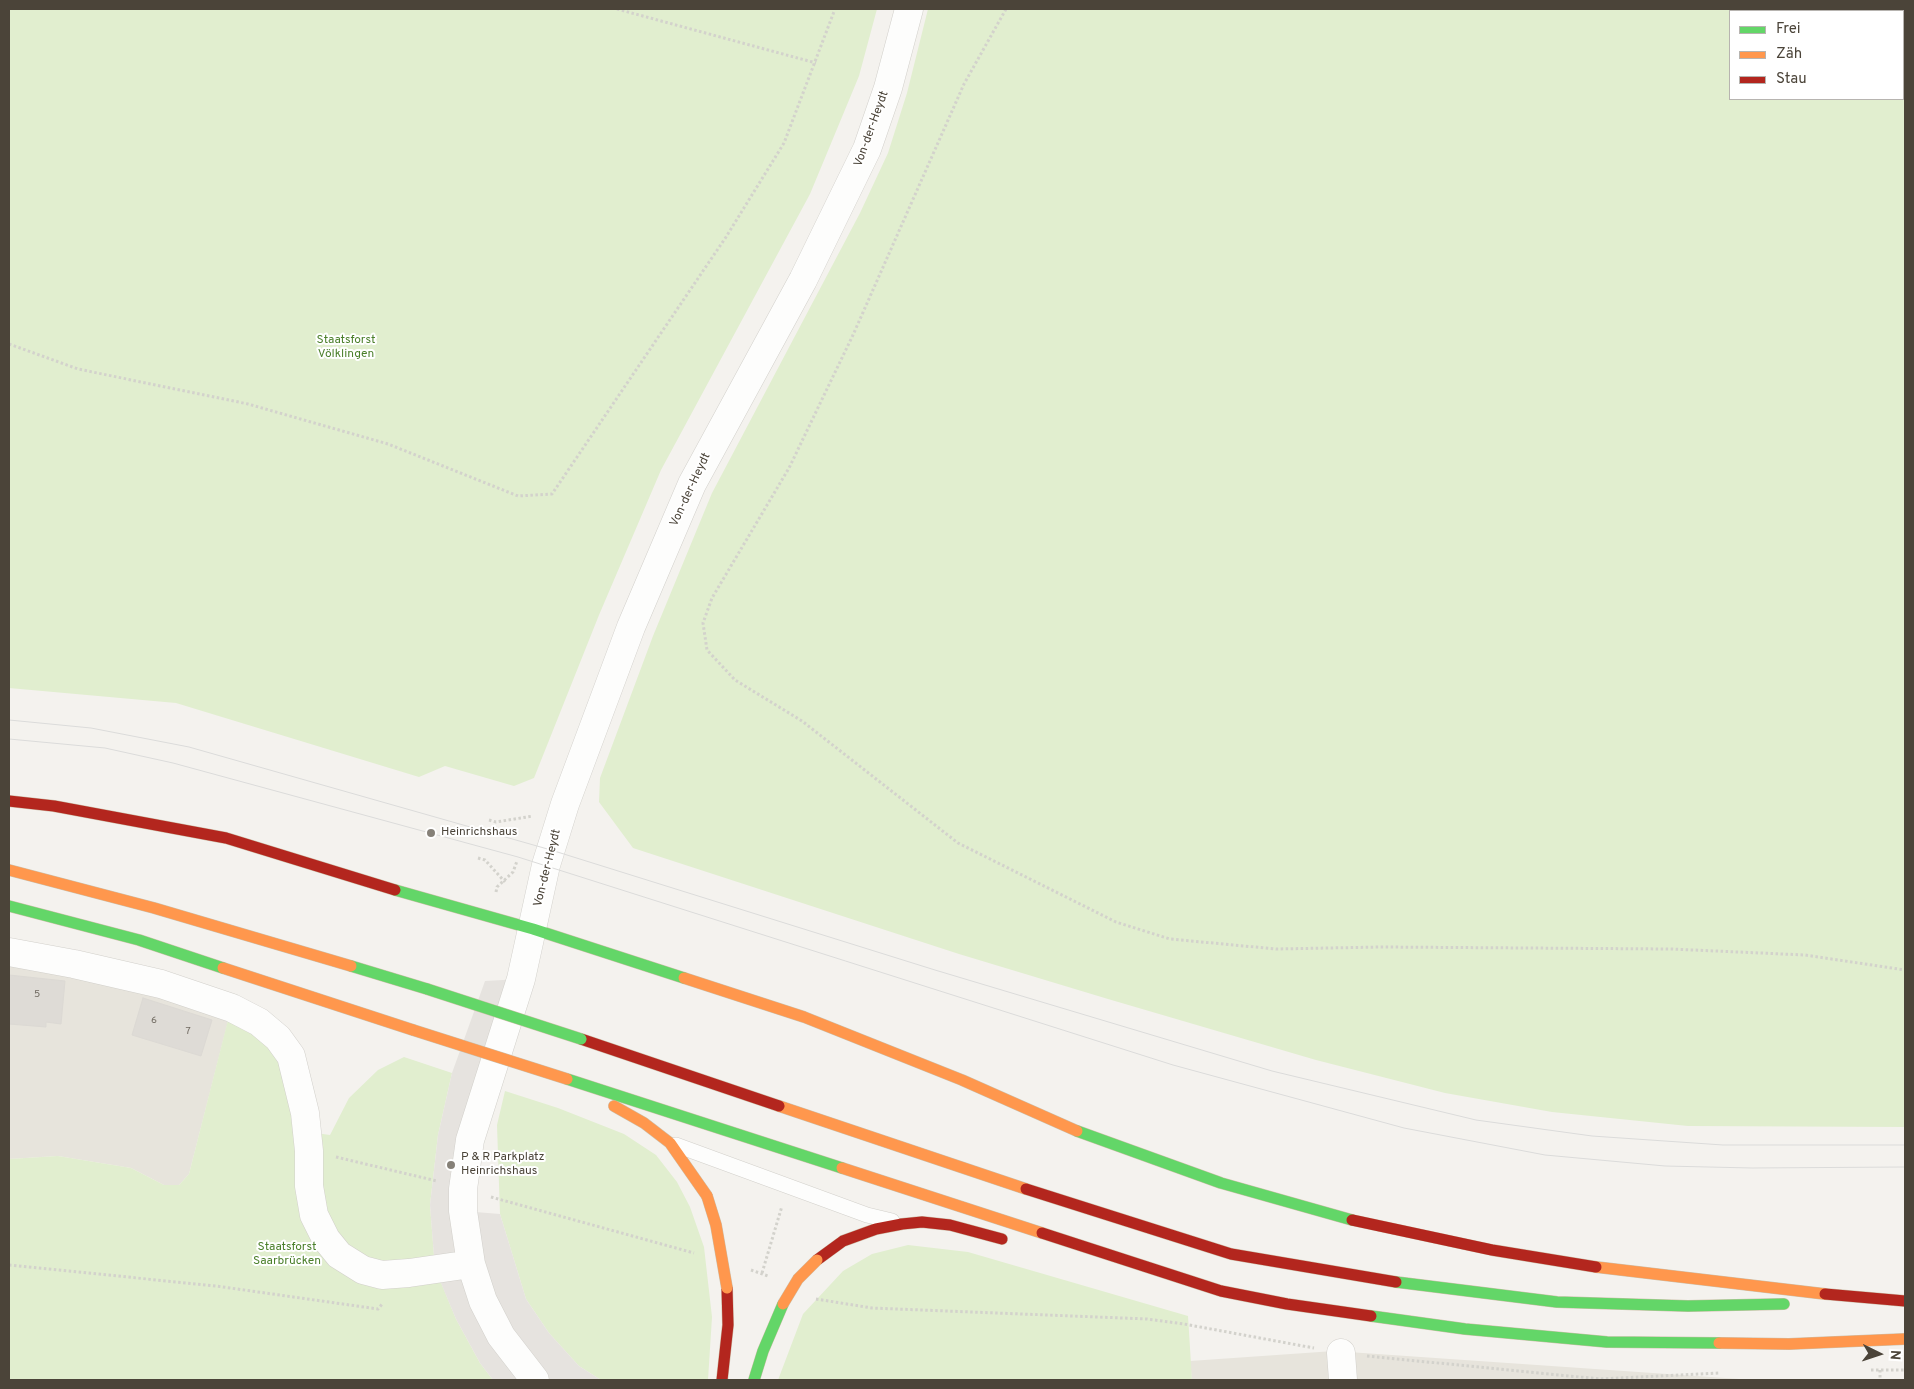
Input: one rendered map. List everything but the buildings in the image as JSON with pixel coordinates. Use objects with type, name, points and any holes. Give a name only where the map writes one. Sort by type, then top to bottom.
[{"type":"highway","points":[[9,801],[54,806],[226,838],[365,881],[533,929],[804,1017],[962,1080],[1023,1109],[1105,1142],[1221,1183],[1334,1216],[1492,1250],[1561,1262],[1782,1291],[1905,1301]]},
{"type":"highway","points":[[9,870],[154,908],[427,989],[957,1167],[1231,1254],[1377,1280],[1557,1302],[1688,1306],[1905,1301]]},
{"type":"highway","points":[[9,906],[140,940],[1221,1291],[1288,1304],[1465,1329],[1607,1342],[1789,1344],[1905,1339]]},
{"type":"highway","points":[[567,1080],[644,1123],[670,1143],[692,1171],[707,1196],[716,1224],[727,1288],[728,1325],[722,1380]]},
{"type":"highway","points":[[754,1380],[763,1351],[783,1304],[798,1279],[817,1260],[843,1241],[876,1229],[922,1222],[950,1225],[1013,1242]]},
{"type":"highway","points":[[1041,1246],[1106,1255]]},
{"type":"street","name":"Von-der-Heydt","points":[[535,1380],[501,1336],[483,1301],[471,1264],[465,1237],[463,1189],[470,1140],[517,990],[533,929],[546,865],[565,804],[631,627],[692,484],[803,280],[867,149],[888,88],[909,9]]},
{"type":"street","points":[[9,952],[74,964],[153,982],[232,1008],[259,1022],[278,1038],[291,1056],[305,1113],[309,1152],[309,1186],[314,1214],[326,1239],[338,1255],[363,1270],[382,1275],[471,1264]]},
{"type":"street","points":[[1341,1353],[1343,1380]]},
{"type":"lane","points":[[670,1143],[787,1186],[902,1224]]},
{"type":"path","points":[[617,9],[816,63]]},
{"type":"path","points":[[9,344],[78,369],[248,404],[388,444],[518,496],[552,494],[726,237],[784,143],[835,9]]},
{"type":"path","points":[[1006,9],[964,84],[853,335],[789,468],[712,598],[703,623],[707,650],[729,674],[735,680],[802,721],[958,843],[1116,922],[1170,938],[1276,949],[1382,947],[1680,949],[1805,955],[1905,970]]},
{"type":"path","points":[[489,820],[496,822],[534,816],[530,825]]},
{"type":"path","points":[[496,893],[498,887],[513,872],[518,857]]},
{"type":"path","points":[[478,858],[485,860],[504,882]]},
{"type":"path","points":[[309,1152],[420,1176],[702,1256]]},
{"type":"path","points":[[762,1273],[787,1186]]},
{"type":"path","points":[[9,1265],[216,1286],[378,1308],[408,1273]]},
{"type":"path","points":[[745,1268],[771,1277]]},
{"type":"path","points":[[812,1299],[872,1308],[1147,1319],[1341,1353]]},
{"type":"path","points":[[1880,1370],[1880,1380]]},
{"type":"shaded area","points":[[9,939],[99,955],[234,998],[189,1174],[179,1185],[164,1185],[131,1168],[58,1156],[9,1159]]},
{"type":"shaded area","name":"P & R Parkplatz Heinrichshaus","points":[[521,979],[463,1211],[500,1214],[526,1299],[549,1333],[579,1366],[601,1380],[493,1380],[480,1363],[456,1319],[435,1269],[430,1205],[438,1135],[452,1073],[485,981]]},
{"type":"shaded area","points":[[1334,1351],[1777,1380],[1192,1380],[1190,1361]]},
{"type":"green space","name":"Staatsforst Völklingen","points":[[9,9],[877,9],[859,76],[810,194],[661,470],[599,615],[534,778],[514,786],[445,766],[419,777],[176,703],[9,688]]},
{"type":"green space","points":[[928,9],[1905,9],[1905,1127],[1688,1126],[1552,1112],[1445,1093],[1316,1060],[1108,999],[959,954],[633,848],[599,802],[600,778],[653,636],[712,493],[860,213],[888,153],[907,93]]},
{"type":"green space","name":"Staatsforst Saarbrücken","points":[[228,1020],[265,1037],[279,1062],[290,1096],[294,1130],[330,1135],[349,1098],[378,1070],[404,1057],[452,1073],[438,1135],[430,1205],[435,1268],[456,1319],[480,1363],[493,1380],[9,1380],[9,1159],[58,1156],[131,1168],[164,1185],[179,1185],[189,1174]]},
{"type":"green space","points":[[505,1091],[558,1108],[624,1134],[656,1155],[677,1182],[690,1207],[704,1247],[712,1317],[708,1380],[601,1380],[579,1366],[549,1333],[526,1299],[500,1214],[497,1125]]},
{"type":"green space","points":[[908,1245],[968,1252],[1188,1316],[1192,1380],[778,1380],[803,1314],[843,1271],[872,1254]]},
{"type":"tram line","points":[[9,720],[91,728],[189,747],[551,850],[935,970],[1272,1071],[1476,1120],[1592,1136],[1723,1145],[1905,1145]]},
{"type":"tram line","points":[[9,739],[105,748],[173,763],[518,857],[1173,1065],[1404,1128],[1545,1155],[1665,1166],[1752,1168],[1905,1167]]},
{"type":"traffic: fast","points":[[395,890],[533,929],[684,978]]},
{"type":"traffic: fast","points":[[9,906],[139,940],[223,968]]},
{"type":"traffic: fast","points":[[351,966],[427,989]]},
{"type":"traffic: fast","points":[[427,989],[581,1039]]},
{"type":"traffic: fast","points":[[567,1079],[842,1168]]},
{"type":"traffic: fast","points":[[1077,1131],[1221,1183],[1352,1220]]},
{"type":"traffic: fast","points":[[1396,1282],[1557,1302],[1688,1306],[1784,1304]]},
{"type":"traffic: fast","points":[[754,1380],[763,1351],[783,1304]]},
{"type":"traffic: fast","points":[[1371,1316],[1465,1329],[1607,1342],[1719,1343]]},
{"type":"traffic: slow","points":[[9,870],[154,908],[351,966]]},
{"type":"traffic: slow","points":[[223,968],[413,1030]]},
{"type":"traffic: slow","points":[[684,978],[804,1017],[962,1080],[1077,1131]]},
{"type":"traffic: slow","points":[[413,1030],[567,1079]]},
{"type":"traffic: slow","points":[[614,1106],[644,1123],[670,1143],[707,1196]]},
{"type":"traffic: slow","points":[[779,1106],[1026,1189]]},
{"type":"traffic: slow","points":[[842,1168],[1042,1233]]},
{"type":"traffic: slow","points":[[707,1196],[716,1225],[727,1288]]},
{"type":"traffic: slow","points":[[783,1304],[798,1279],[817,1260]]},
{"type":"traffic: slow","points":[[1596,1267],[1825,1294]]},
{"type":"traffic: slow","points":[[1719,1343],[1789,1344],[1905,1339]]},
{"type":"traffic: jam","points":[[9,801],[54,806],[226,838],[395,890]]},
{"type":"traffic: jam","points":[[581,1039],[779,1106]]},
{"type":"traffic: jam","points":[[1026,1189],[1231,1254],[1396,1282]]},
{"type":"traffic: jam","points":[[1352,1220],[1492,1250],[1596,1267]]},
{"type":"traffic: jam","points":[[817,1260],[843,1241],[876,1229],[902,1224],[922,1222],[950,1225],[1002,1239]]},
{"type":"traffic: jam","points":[[1042,1233],[1221,1291],[1287,1304],[1371,1316]]},
{"type":"traffic: jam","points":[[722,1380],[728,1325],[727,1288]]},
{"type":"traffic: jam","points":[[1825,1294],[1905,1301]]},
{"type":"place","name":"Heinrichshaus","points":[[431,833]]},
{"type":"place","name":"P & R Parkplatz Heinrichshaus","points":[[451,1165]]}]
